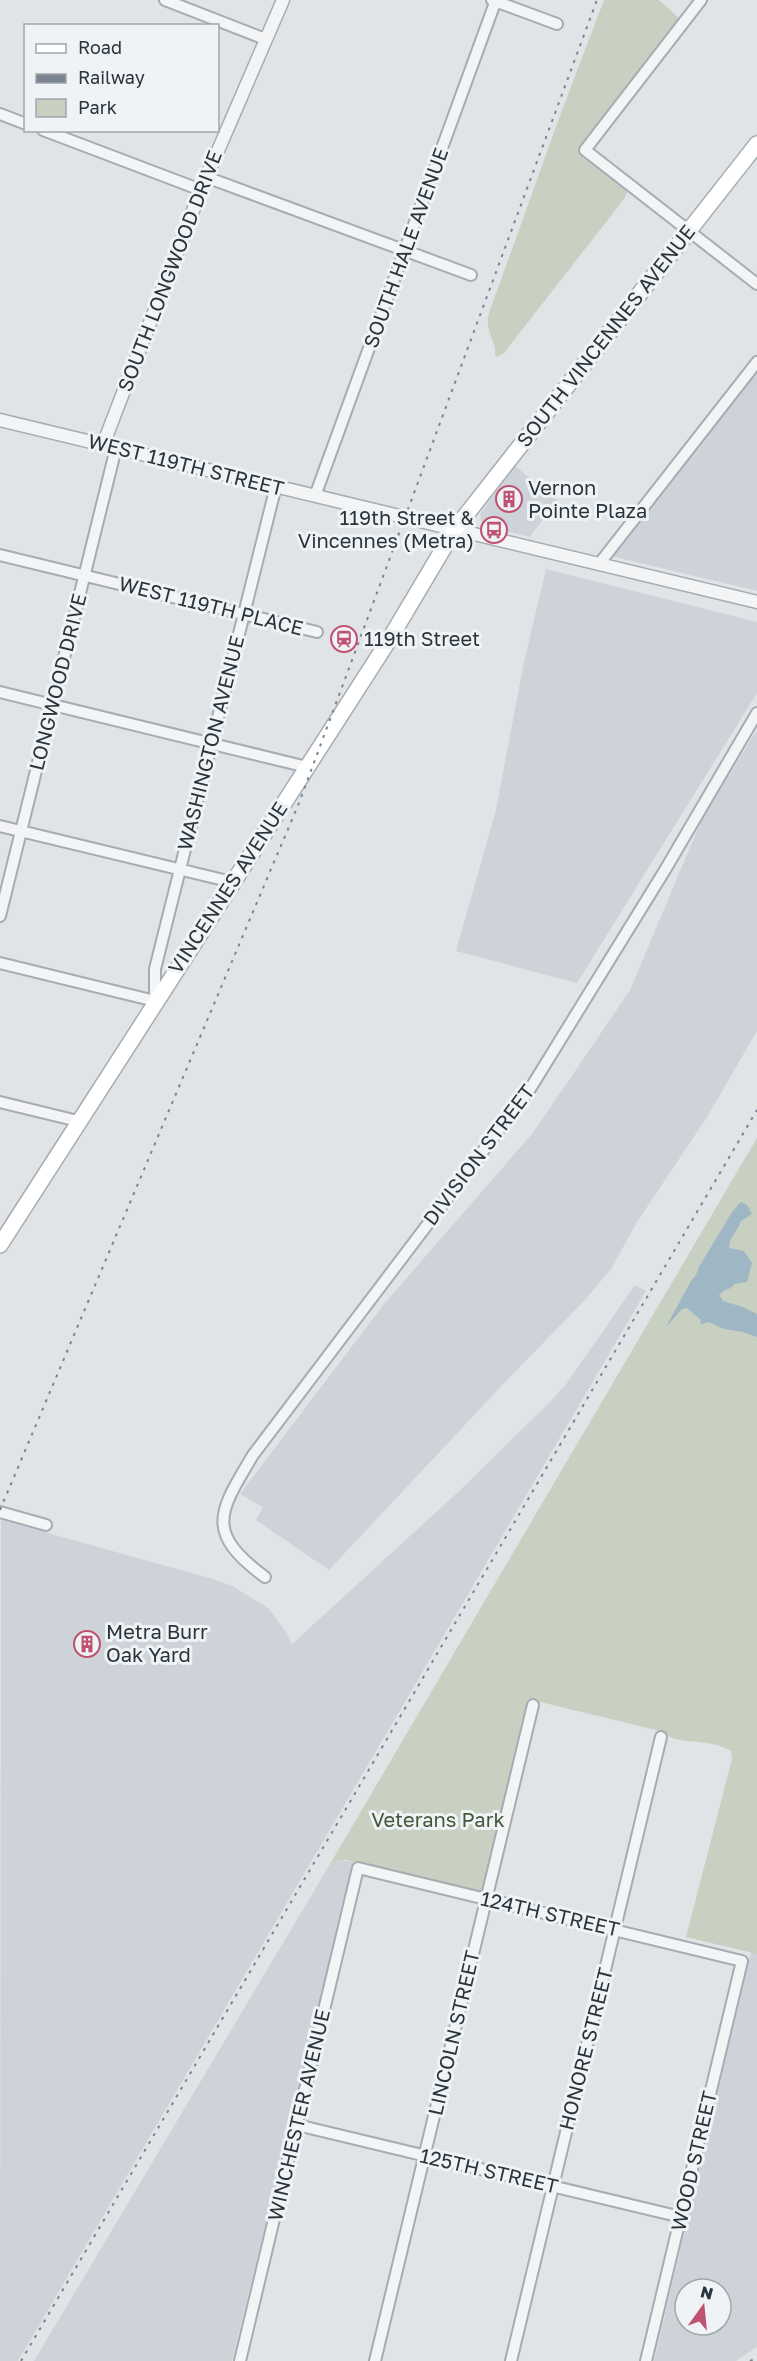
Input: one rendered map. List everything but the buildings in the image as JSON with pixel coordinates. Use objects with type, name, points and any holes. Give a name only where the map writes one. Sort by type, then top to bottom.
[{"type":"main road","name":"SOUTH VINCENNES AVENUE","points":[[455,529],[757,144]]},
{"type":"main road","name":"VINCENNES AVENUE","points":[[1,1241],[394,632],[455,529]]},
{"type":"street","points":[[165,0],[265,39]]},
{"type":"street","name":"SOUTH LONGWOOD DRIVE","points":[[103,444],[206,177],[283,0]]},
{"type":"street","points":[[495,0],[557,24]]},
{"type":"street","name":"SOUTH HALE AVENUE","points":[[315,496],[495,0]]},
{"type":"street","points":[[701,0],[585,150],[757,285]]},
{"type":"street","points":[[0,114],[24,123]]},
{"type":"street","points":[[49,132],[201,190]]},
{"type":"street","points":[[206,177],[471,275]]},
{"type":"street","points":[[600,564],[757,362]]},
{"type":"street","name":"WEST 119TH STREET","points":[[0,420],[757,602]]},
{"type":"street","name":"LONGWOOD DRIVE","points":[[0,916],[116,448]]},
{"type":"street","name":"WASHINGTON AVENUE","points":[[155,1000],[155,969],[276,486]]},
{"type":"street","name":"WEST 119TH PLACE","points":[[0,555],[317,632]]},
{"type":"street","points":[[0,692],[307,767]]},
{"type":"street","name":"DIVISION STREET","points":[[266,1577],[250,1566],[227,1540],[221,1520],[229,1496],[253,1455],[530,1089],[659,880],[757,713]]},
{"type":"street","points":[[0,826],[232,882]]},
{"type":"street","points":[[0,963],[155,1000]]},
{"type":"street","points":[[0,1102],[78,1121]]},
{"type":"street","points":[[0,1512],[46,1525]]},
{"type":"street","name":"LINCOLN STREET","points":[[375,2361],[533,1705]]},
{"type":"street","name":"HONORE STREET","points":[[511,2361],[661,1737]]},
{"type":"street","name":"124TH STREET","points":[[358,1868],[742,1960]]},
{"type":"street","name":"WINCHESTER AVENUE","points":[[240,2361],[358,1868]]},
{"type":"street","name":"WOOD STREET","points":[[646,2361],[742,1960]]},
{"type":"street","name":"125TH STREET","points":[[297,2125],[681,2217]]},
{"type":"shaded area","points":[[757,368],[757,591],[611,556]]},
{"type":"shaded area","name":"Vernon Pointe Plaza","points":[[515,466],[557,500],[530,537],[483,525],[481,520],[480,514]]},
{"type":"shaded area","points":[[546,569],[757,622],[757,693],[577,983],[456,951],[496,810],[523,667]]},
{"type":"shaded area","points":[[757,730],[757,1031],[707,1117],[637,1222],[611,1269],[585,1300],[329,1570],[256,1520],[263,1507],[240,1494],[384,1304],[532,1134],[582,1061],[630,990],[702,819]]},
{"type":"shaded area","points":[[635,1285],[646,1291],[21,2356],[18,2361],[0,2361],[1,1520],[232,1586],[268,1608],[292,1644],[456,1494],[551,1401],[567,1383]]},
{"type":"shaded area","points":[[338,1860],[354,1862],[232,2361],[34,2361],[330,1864]]},
{"type":"shaded area","points":[[751,1952],[757,1954],[757,2347],[736,2361],[654,2361],[673,2281],[673,2337],[733,2337],[733,2277],[674,2277]]},
{"type":"green space","points":[[604,0],[659,0],[680,19],[580,150],[623,184],[627,193],[624,199],[504,353],[497,357],[488,316]]},
{"type":"green space","name":"Veterans Park","points":[[757,1138],[757,1954],[686,1937],[732,1759],[731,1751],[717,1745],[680,1740],[664,1732],[528,1699],[482,1892],[346,1860],[338,1860],[330,1864]]},
{"type":"water","points":[[741,1202],[747,1205],[752,1214],[741,1221],[730,1241],[729,1248],[744,1251],[752,1263],[747,1282],[734,1284],[719,1295],[723,1301],[757,1314],[757,1337],[724,1329],[709,1322],[700,1323],[701,1320],[687,1308],[682,1309],[666,1327],[732,1212]]},
{"type":"railway","points":[[0,1510],[299,803],[597,0]]},
{"type":"railway","points":[[21,2361],[757,1110]]},
{"type":"railway","points":[[750,2361],[757,2357]]},
{"type":"place","name":"Vernon Pointe Plaza","points":[[509,499]]},
{"type":"place","name":"119th Street & Vincennes (Metra)","points":[[494,530]]},
{"type":"place","name":"119th Street","points":[[344,639]]},
{"type":"place","name":"Metra Burr Oak Yard","points":[[87,1644]]}]
